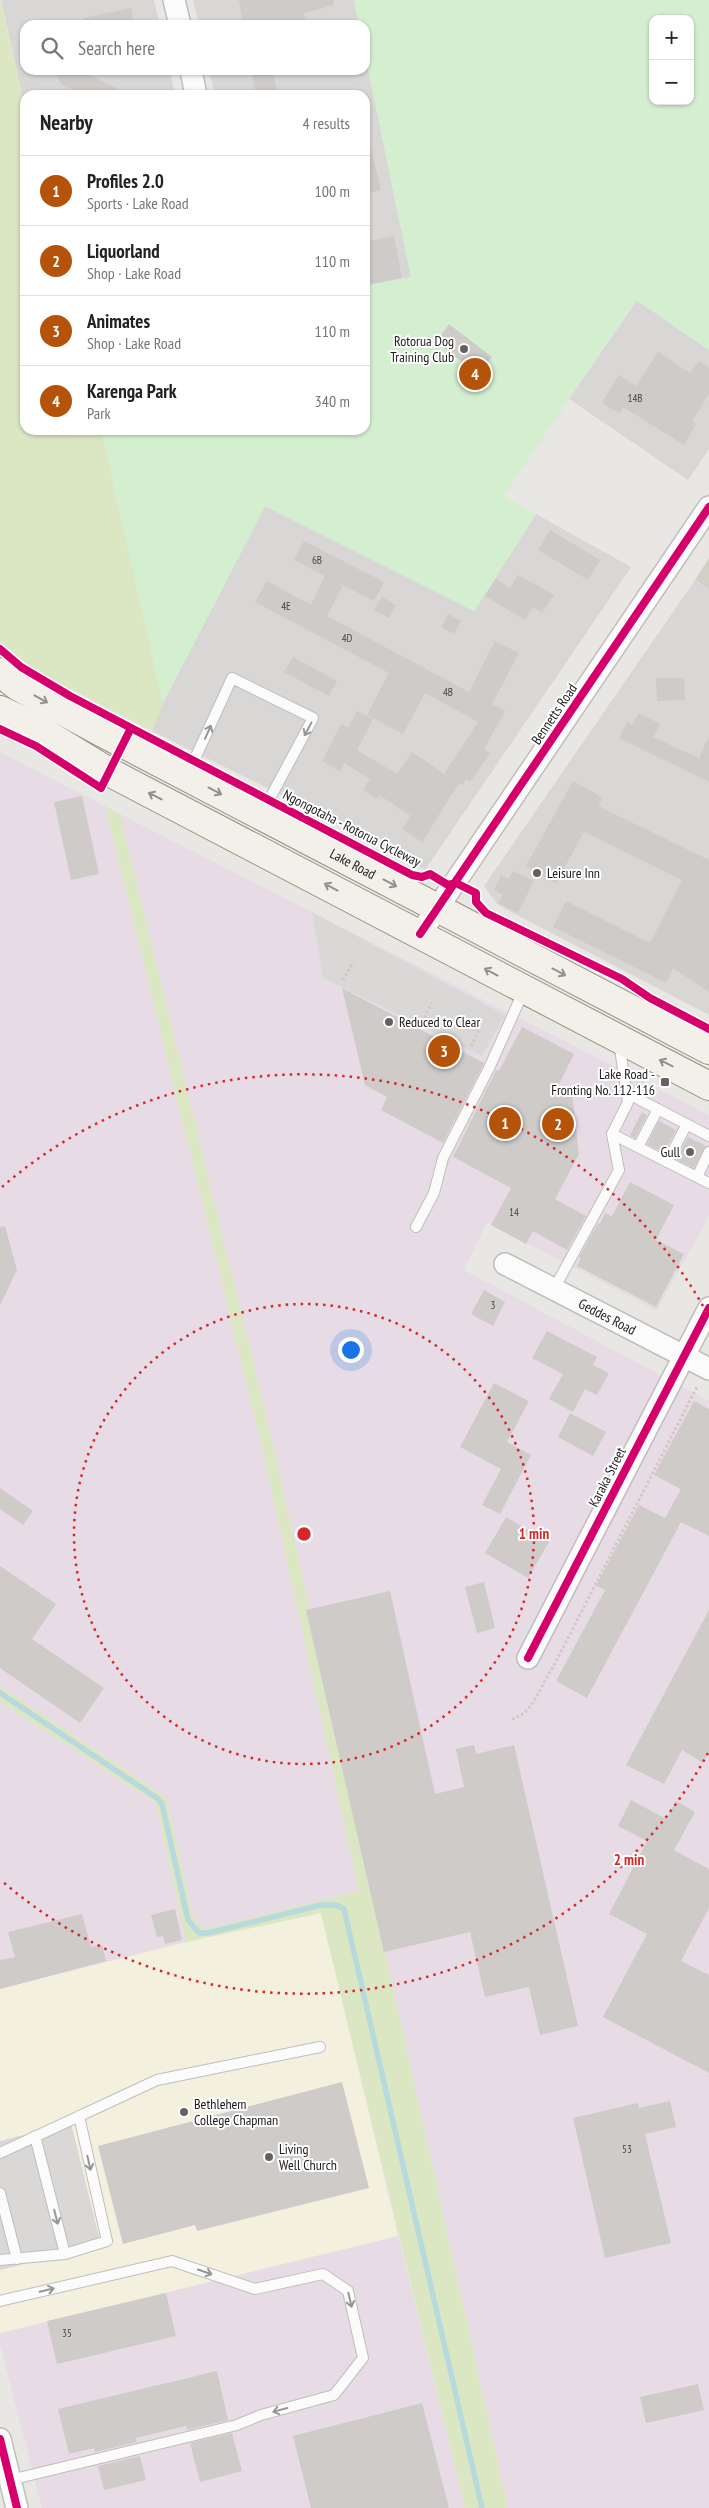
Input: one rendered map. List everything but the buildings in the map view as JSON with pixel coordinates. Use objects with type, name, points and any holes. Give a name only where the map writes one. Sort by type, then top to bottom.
[{"type":"main road","name":"Lake Road","points":[[0,672],[40,699],[709,1050]]},
{"type":"main road","points":[[0,710],[32,725],[109,772],[709,1086]]},
{"type":"street","points":[[174,0],[179,20]]},
{"type":"street","points":[[192,75],[195,90]]},
{"type":"street","name":"Bennetts Road","points":[[420,934],[709,507]]},
{"type":"street","name":"Geddes Road","points":[[505,1264],[709,1369]]},
{"type":"street","name":"Karaka Street","points":[[528,1658],[709,1308]]},
{"type":"street","points":[[0,2439],[17,2508]]},
{"type":"lane","points":[[187,776],[232,678],[314,718],[261,815]]},
{"type":"lane","points":[[416,1227],[434,1194],[442,1158],[490,1066],[525,989]]},
{"type":"lane","points":[[554,1289],[619,1170],[612,1134],[628,1102],[619,1039]]},
{"type":"lane","points":[[627,1093],[687,1124],[707,1132]]},
{"type":"lane","points":[[638,1147],[658,1109]]},
{"type":"lane","points":[[667,1162],[687,1124]]},
{"type":"lane","points":[[612,1134],[709,1183]]},
{"type":"lane","points":[[696,1177],[709,1152]]},
{"type":"lane","points":[[0,2153],[157,2080],[320,2047]]},
{"type":"lane","points":[[0,2260],[17,2260],[65,2254],[107,2241],[79,2116]]},
{"type":"lane","points":[[35,2136],[65,2254]]},
{"type":"lane","points":[[0,2193],[17,2260]]},
{"type":"lane","points":[[0,2301],[172,2261],[255,2289],[323,2274],[348,2291],[363,2358],[334,2395],[260,2415],[237,2425],[10,2480]]},
{"type":"path","points":[[343,980],[352,962]]},
{"type":"path","points":[[422,1022],[432,1003]]},
{"type":"path","points":[[471,1046],[480,1028]]},
{"type":"path","points":[[512,1719],[521,1716],[529,1710],[551,1672],[557,1656],[697,1387]]},
{"type":"shaded area","points":[[1,0],[154,0],[159,20],[20,20],[20,75],[171,75],[174,90],[21,90]]},
{"type":"shaded area","points":[[193,0],[354,0],[358,20],[198,20]]},
{"type":"shaded area","points":[[210,75],[369,75],[411,277],[370,285],[370,90],[214,90]]},
{"type":"shaded area","points":[[637,300],[709,350],[709,449],[688,480],[569,399]]},
{"type":"shaded area","points":[[265,506],[474,611],[536,514],[631,567],[425,870],[287,798],[152,731],[163,703]]},
{"type":"shaded area","points":[[709,558],[709,589],[695,580]]},
{"type":"shaded area","points":[[695,580],[709,589],[709,1015],[498,905],[484,886]]},
{"type":"shaded area","points":[[0,752],[105,806],[262,1447],[359,1891],[209,1928],[200,1926],[194,1920],[166,1797],[0,1686]]},
{"type":"shaded area","points":[[120,814],[709,1115],[709,1216],[657,1311],[487,1222],[464,1270],[709,1401],[709,2508],[508,2508],[273,1443]]},
{"type":"shaded area","points":[[312,912],[505,1015],[482,1056],[323,978]]},
{"type":"shaded area","points":[[0,1702],[156,1803],[186,1942],[0,1989]]},
{"type":"shaded area","name":"Bethlehem College Chapman","points":[[321,1913],[398,2236],[0,2333],[0,1989],[186,1942]]},
{"type":"shaded area","points":[[71,2123],[101,2245],[0,2270],[0,2141]]},
{"type":"shaded area","points":[[398,2236],[465,2508],[42,2508],[0,2344],[0,2333]]},
{"type":"green space","points":[[0,0],[21,90],[20,435],[102,435],[163,703],[152,731],[34,670],[0,641]]},
{"type":"green space","points":[[354,0],[709,0],[709,350],[636,300],[504,496],[536,514],[474,611],[265,506],[163,703],[102,435],[370,435],[370,285],[411,277],[369,75],[370,20],[358,20]]},
{"type":"green space","points":[[105,806],[120,814],[273,1443],[508,2508],[465,2508],[321,1913],[186,1942],[156,1803],[0,1702],[0,1686],[166,1797],[194,1920],[200,1926],[209,1928],[359,1891],[262,1447]]},
{"type":"waterway","points":[[0,1693],[157,1798],[162,1804],[188,1920],[199,1933],[208,1933],[321,1905],[336,1905],[344,1909],[482,2508]]},
{"type":"cycle path","points":[[420,934],[709,507]]},
{"type":"cycle path","name":"Ngongotaha - Rotorua Cycleway","points":[[0,649],[21,667],[70,696],[412,875],[422,877],[430,874],[448,885],[456,883],[476,893],[476,902],[486,913],[622,979],[650,998],[709,1029]]},
{"type":"cycle path","points":[[0,729],[36,746],[101,788],[131,728]]},
{"type":"cycle path","points":[[528,1658],[709,1308]]},
{"type":"cycle path","points":[[0,2439],[17,2508]]},
{"type":"place","name":"Rotorua Dog Training Club","points":[[464,349]]},
{"type":"place","name":"Karenga Park","points":[[475,374]]},
{"type":"place","name":"Leisure Inn","points":[[537,873]]},
{"type":"place","name":"Reduced to Clear","points":[[389,1022]]},
{"type":"place","name":"Animates","points":[[444,1051]]},
{"type":"place","name":"Lake Road - Fronting No. 112-116","points":[[665,1082]]},
{"type":"place","name":"Profiles 2.0","points":[[505,1123]]},
{"type":"place","name":"Liquorland","points":[[558,1124]]},
{"type":"place","name":"Gull","points":[[690,1152]]},
{"type":"place","name":"Bethlehem College Chapman","points":[[184,2112]]},
{"type":"place","name":"Living Well Church","points":[[269,2157]]}]
